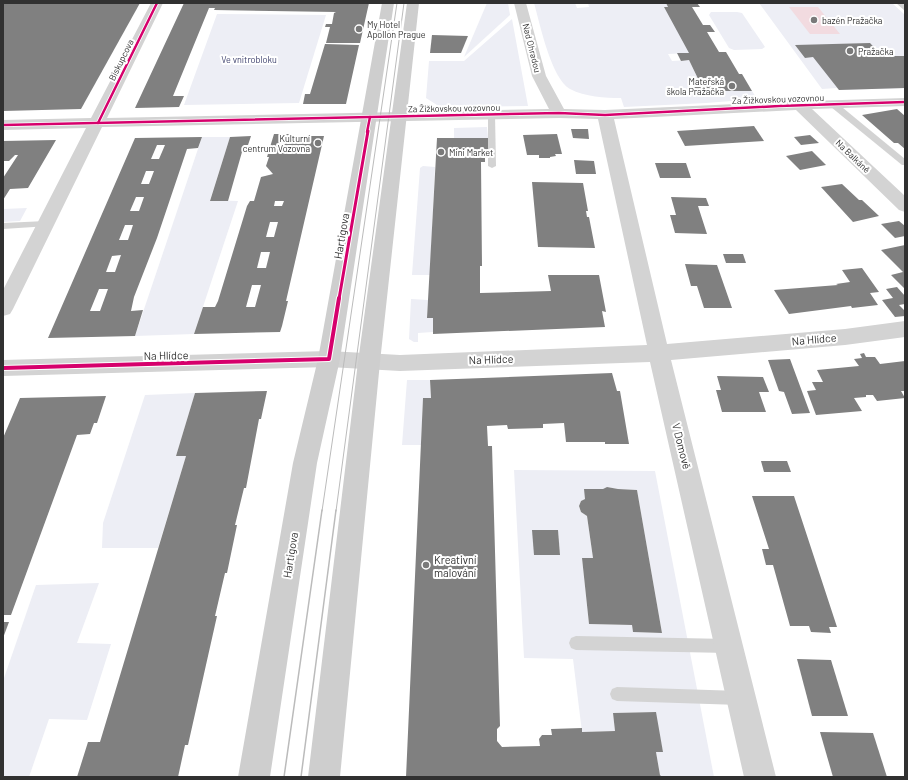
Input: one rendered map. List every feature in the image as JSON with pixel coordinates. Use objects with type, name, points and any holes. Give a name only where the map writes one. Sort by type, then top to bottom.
[{"type":"main road","name":"Hartigova","points":[[254,777],[304,463],[329,359],[388,3]]},
{"type":"main road","points":[[324,777],[369,362],[413,3]]},
{"type":"street","name":"Biskupcova","points":[[3,309],[98,123],[157,3]]},
{"type":"street","name":"Nad Ohradou","points":[[520,3],[539,76],[559,113]]},
{"type":"street","name":"Za Žižkovskou vozovnou","points":[[3,125],[559,113],[605,115],[905,102]]},
{"type":"street","name":"Na Balkáně","points":[[800,106],[905,206]]},
{"type":"street","name":"V Domově","points":[[605,115],[659,354],[730,646],[740,698],[760,777]]},
{"type":"street","name":"Na Hlídce","points":[[3,368],[329,359],[369,362],[400,362],[659,354],[845,337],[905,329]]},
{"type":"lane","points":[[899,3],[905,9]]},
{"type":"lane","points":[[834,105],[905,163]]},
{"type":"lane","points":[[491,115],[492,166]]},
{"type":"lane","points":[[3,226],[46,224]]},
{"type":"lane","points":[[576,643],[730,646]]},
{"type":"lane","points":[[617,694],[740,698]]},
{"type":"green space","points":[[487,3],[508,3],[510,15],[464,57]]},
{"type":"green space","points":[[534,3],[575,3],[577,8],[589,7],[588,3],[666,3],[668,7],[665,7],[690,53],[668,54],[672,61],[689,60],[702,87],[698,96],[720,95],[718,91],[752,91],[757,99],[624,107],[621,98],[608,98],[576,92],[563,83],[557,74],[547,50]]},
{"type":"green space","name":"Pražačka","points":[[759,3],[892,3],[905,15],[905,88],[839,90],[837,88],[822,89]]},
{"type":"green space","points":[[711,12],[742,13],[765,47],[762,49],[734,50],[729,48],[709,15]]},
{"type":"green space","name":"Ve vnitrobloku","points":[[217,14],[326,15],[299,103],[184,105]]},
{"type":"green space","points":[[512,19],[528,106],[443,107],[426,98],[429,61],[464,61]]},
{"type":"green space","points":[[487,127],[488,138],[454,138],[454,128]]},
{"type":"green space","points":[[202,137],[230,137],[210,200],[238,201],[194,334],[135,336]]},
{"type":"green space","points":[[423,166],[435,167],[430,275],[412,275],[420,168]]},
{"type":"green space","points":[[27,208],[20,221],[3,222],[3,209]]},
{"type":"green space","points":[[411,299],[428,300],[427,318],[433,318],[433,332],[418,333],[418,342],[414,342],[409,339]]},
{"type":"green space","points":[[407,380],[430,380],[431,398],[423,398],[421,445],[402,445]]},
{"type":"green space","points":[[195,393],[176,456],[186,456],[158,548],[102,548],[103,523],[145,395]]},
{"type":"green space","points":[[514,470],[655,471],[714,777],[662,777],[660,775],[656,752],[663,752],[655,712],[613,713],[615,731],[582,732],[573,659],[524,658]],"holes":[[[607,487],[637,490],[662,633],[633,632],[632,625],[589,624],[582,558],[593,558],[587,516],[581,512],[579,506],[581,501],[585,499],[585,489],[603,489]],[[558,531],[560,555],[534,555]]]},
{"type":"green space","points":[[99,583],[77,643],[111,644],[87,720],[49,719],[29,777],[3,777],[3,681],[36,585]]},
{"type":"shaded area","name":"bazén Pražačka","points":[[789,7],[818,7],[840,34],[810,34]]},
{"type":"building","points":[[3,3],[140,3],[81,109],[3,111]]},
{"type":"building","points":[[184,3],[369,3],[360,43],[326,43],[330,27],[325,27],[326,24],[332,24],[334,13],[336,12],[214,10],[215,8],[209,8],[173,96],[184,96],[179,107],[135,108]]},
{"type":"building","points":[[666,3],[697,3],[700,7],[692,7],[703,25],[710,25],[715,32],[707,32],[719,52],[726,52],[739,74],[742,74],[752,91],[717,91],[719,95],[697,96],[693,87],[702,87],[689,60],[681,61],[677,53],[689,53],[664,7],[668,7]]},
{"type":"building","points":[[432,35],[468,36],[461,53],[430,53]]},
{"type":"building","points":[[870,43],[882,56],[905,56],[905,88],[839,90],[813,57],[805,58],[795,45]]},
{"type":"building","points":[[325,44],[359,45],[346,104],[303,104],[305,94],[310,94]]},
{"type":"building","points":[[897,109],[905,116],[905,149],[898,143],[894,143],[862,115]]},
{"type":"building","points":[[754,126],[764,141],[685,146],[677,131]]},
{"type":"building","points":[[571,129],[588,129],[589,139],[573,138]]},
{"type":"building","points":[[274,134],[292,134],[290,139],[306,139],[307,136],[324,136],[280,332],[194,334],[203,307],[215,307],[218,301],[247,206],[250,201],[254,201],[261,177],[273,174],[266,166],[269,157],[267,157]],"holes":[[[275,201],[284,201],[282,206],[274,206]],[[270,222],[278,222],[274,237],[266,237]],[[261,252],[270,252],[266,268],[257,268]],[[252,285],[261,285],[255,307],[246,307]]]},
{"type":"building","points":[[557,134],[562,154],[555,154],[556,156],[550,158],[539,158],[539,155],[527,155],[523,135]]},
{"type":"building","points":[[810,135],[819,143],[801,145],[794,137]]},
{"type":"building","points":[[251,136],[248,145],[244,145],[228,201],[210,201],[230,137]]},
{"type":"building","points":[[202,137],[198,148],[187,149],[157,238],[134,297],[131,311],[143,310],[135,336],[48,338],[135,138]],"holes":[[[157,145],[165,145],[159,159],[151,159]],[[146,171],[154,171],[149,184],[141,184]],[[136,197],[144,197],[139,211],[130,211]],[[125,225],[133,225],[128,240],[119,240]],[[121,255],[115,272],[106,272],[112,256]],[[99,289],[108,289],[100,311],[90,311]]]},
{"type":"building","points":[[437,138],[488,138],[488,156],[485,156],[485,162],[481,162],[482,266],[480,266],[480,293],[551,291],[548,275],[599,275],[606,312],[602,311],[605,327],[433,334],[433,318],[427,318]]},
{"type":"building","points":[[56,140],[28,188],[10,189],[3,200],[3,178],[18,155],[15,155],[9,161],[3,161],[3,141]]},
{"type":"building","points":[[812,151],[826,165],[800,170],[786,156]]},
{"type":"building","points":[[574,160],[594,161],[596,174],[576,174]]},
{"type":"building","points":[[655,163],[686,163],[691,178],[660,178]]},
{"type":"building","points":[[532,182],[583,183],[588,211],[586,211],[587,217],[589,217],[595,248],[538,247]]},
{"type":"building","points":[[842,184],[879,216],[853,222],[821,187]]},
{"type":"building","points":[[671,197],[706,198],[709,206],[698,206],[707,234],[675,233],[670,215],[676,215]]},
{"type":"building","points":[[899,221],[905,226],[905,236],[895,238],[881,224]]},
{"type":"building","points":[[905,245],[905,289],[891,275],[903,272],[881,250]]},
{"type":"building","points":[[723,254],[743,254],[746,263],[726,263]]},
{"type":"building","points":[[685,264],[717,265],[732,308],[704,308],[697,286],[691,286]]},
{"type":"building","points":[[862,268],[879,292],[870,293],[878,305],[852,308],[851,306],[789,314],[774,290],[838,285],[836,284],[850,282],[842,270]]},
{"type":"building","points":[[897,287],[905,296],[905,304],[899,305],[905,311],[905,316],[895,317],[882,300],[893,298],[886,289]]},
{"type":"building","points":[[864,353],[866,357],[875,357],[880,364],[905,361],[905,391],[901,391],[905,398],[877,401],[873,395],[866,395],[866,397],[854,398],[862,411],[816,415],[807,391],[816,390],[812,382],[823,382],[817,370],[859,366],[854,359],[862,358],[860,354]]},
{"type":"building","points":[[790,359],[810,413],[792,414],[784,392],[779,391],[768,360]]},
{"type":"building","points":[[612,373],[617,391],[620,391],[629,444],[605,444],[605,442],[566,442],[564,423],[543,424],[543,428],[508,429],[507,425],[487,426],[488,446],[492,446],[500,726],[497,729],[497,741],[502,747],[540,746],[539,739],[542,735],[552,735],[551,729],[582,728],[582,732],[615,731],[613,713],[656,712],[663,752],[656,752],[660,775],[662,777],[406,777],[423,398],[431,398],[430,380]]},
{"type":"building","points":[[717,376],[763,377],[769,392],[759,392],[766,412],[722,412],[716,390],[721,390]]},
{"type":"building","points":[[267,391],[261,419],[259,419],[246,488],[244,488],[235,525],[237,525],[227,573],[225,573],[215,616],[217,616],[188,745],[185,745],[178,777],[77,777],[88,742],[100,742],[186,456],[176,456],[195,393]]},
{"type":"building","points":[[106,396],[97,423],[94,423],[90,434],[77,435],[11,615],[3,615],[3,438],[20,398]]},
{"type":"building","points":[[761,461],[787,461],[791,472],[764,472]]},
{"type":"building","points":[[607,487],[637,490],[662,633],[633,632],[632,625],[589,624],[582,558],[593,558],[587,516],[581,512],[579,506],[581,501],[585,499],[584,489],[603,489]]},
{"type":"building","points":[[752,496],[794,496],[837,627],[829,627],[831,633],[811,632],[809,626],[790,626],[773,565],[766,565],[762,549],[769,549]]},
{"type":"building","points":[[532,530],[558,530],[560,555],[534,555]]},
{"type":"building","points":[[3,622],[9,622],[3,638]]},
{"type":"building","points":[[797,659],[831,660],[848,716],[812,716]]},
{"type":"building","points":[[820,732],[873,733],[887,777],[833,777]]},
{"type":"tram line","points":[[322,511],[397,3]]},
{"type":"tram line","points":[[336,511],[404,3]]},
{"type":"tram line","points":[[284,777],[322,510]]},
{"type":"tram line","points":[[301,777],[336,510]]},
{"type":"cycle path","points":[[98,123],[157,3]]},
{"type":"cycle path","points":[[3,125],[559,113],[605,115],[779,106],[905,102]]},
{"type":"cycle path","points":[[3,368],[329,359],[370,117]]},
{"type":"place","name":"bazén Pražačka","points":[[814,20]]},
{"type":"place","name":"My Hotel Apollon Prague","points":[[359,29]]},
{"type":"place","name":"Pražačka","points":[[850,51]]},
{"type":"place","name":"Mateřská škola Pražačka","points":[[732,86]]},
{"type":"place","name":"Kulturní centrum Vozovna","points":[[318,143]]},
{"type":"place","name":"Mini Market","points":[[441,152]]},
{"type":"place","name":"Kreativní malování","points":[[426,565]]}]
